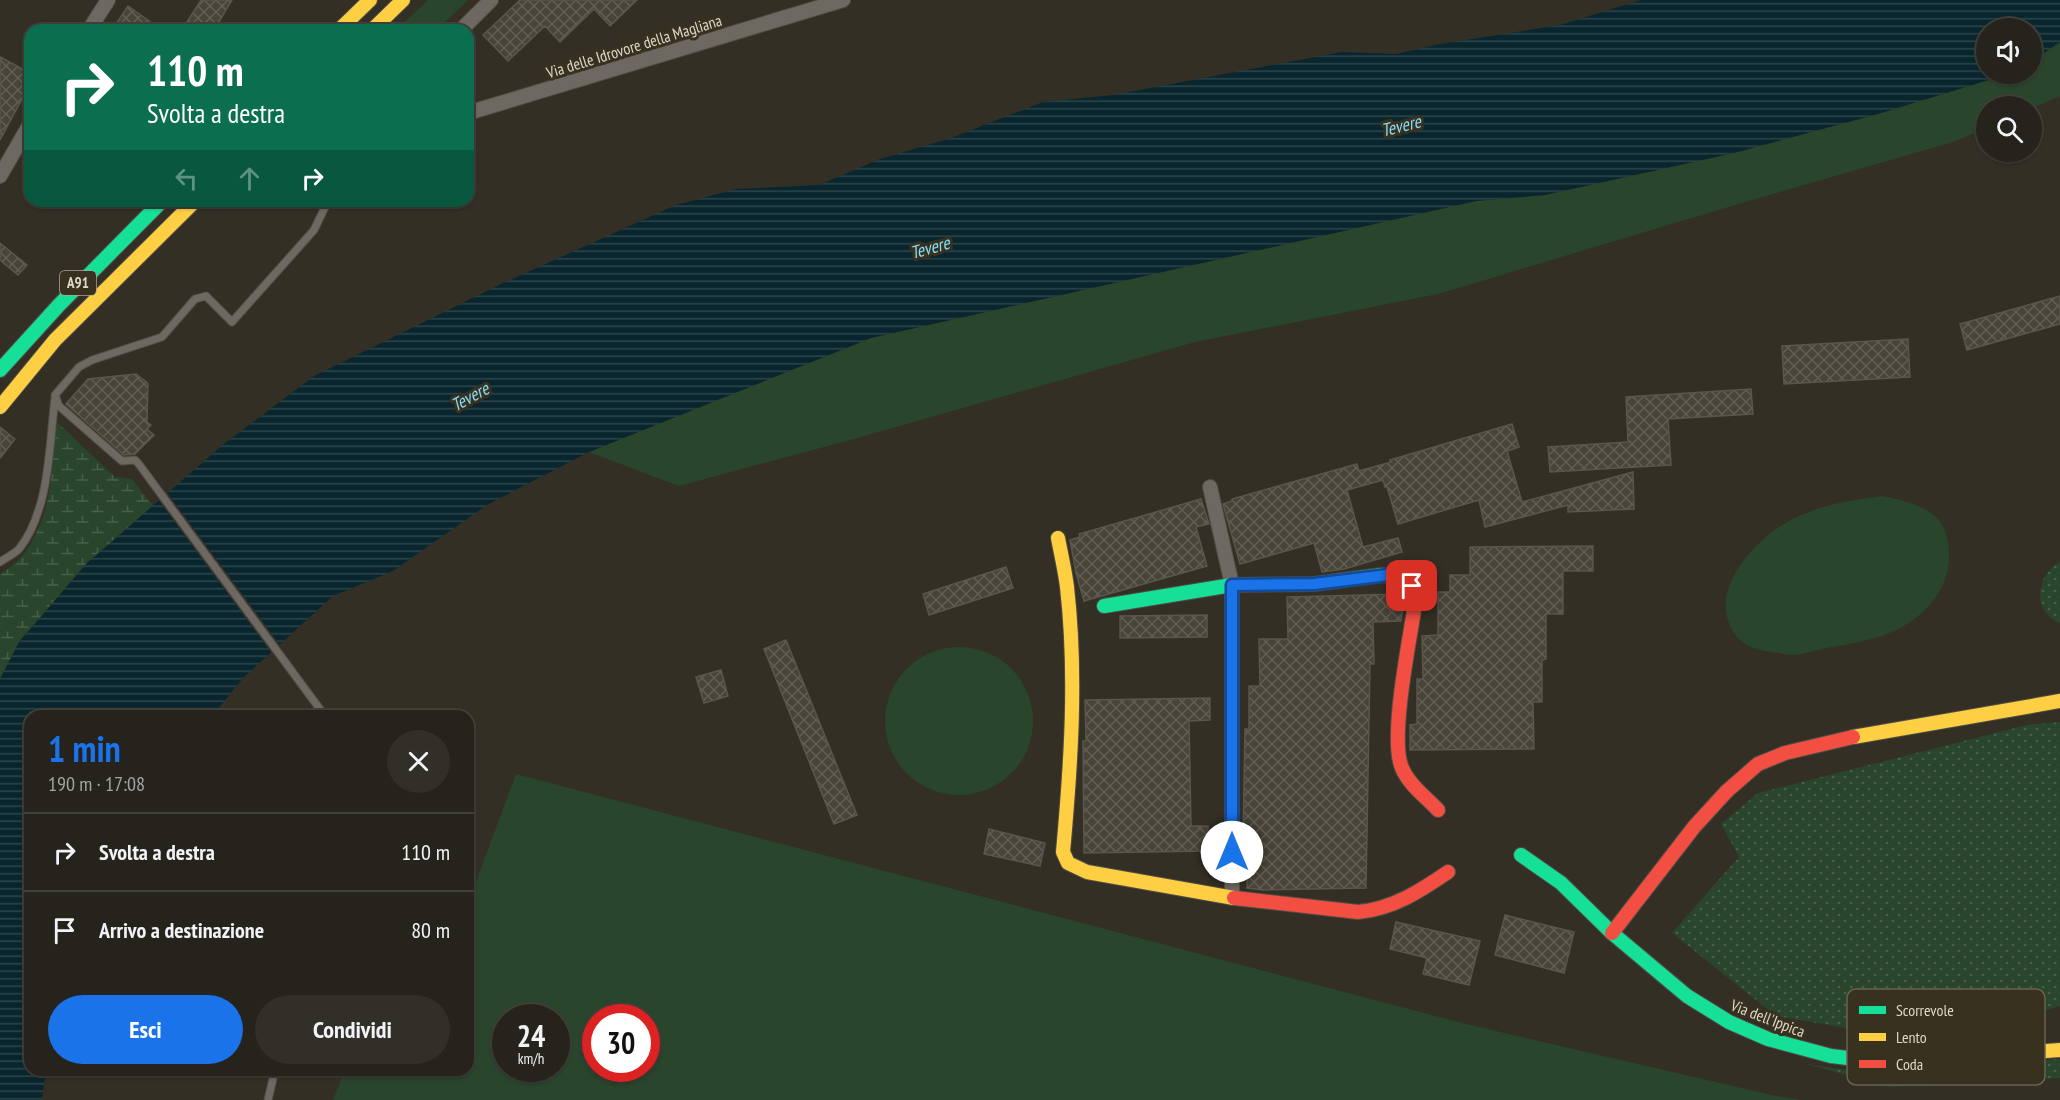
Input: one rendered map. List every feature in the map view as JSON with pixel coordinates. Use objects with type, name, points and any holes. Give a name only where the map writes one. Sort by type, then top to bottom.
[{"type":"main road","points":[[345,24],[370,0]]},
{"type":"main road","points":[[378,24],[403,0]]},
{"type":"main road","name":"A91","points":[[0,370],[38,324],[156,207]]},
{"type":"main road","name":"A91","points":[[0,407],[55,340],[189,207]]},
{"type":"main road","points":[[1058,538],[1067,586],[1071,640],[1071,759],[1063,845],[1064,858],[1072,867],[1087,872],[1232,898],[1368,912],[1401,902],[1448,872]]},
{"type":"main road","points":[[1104,606],[1232,585],[1314,584],[1389,574],[1401,576],[1410,582],[1414,597],[1414,613],[1400,714],[1398,754],[1407,778],[1438,810]]},
{"type":"main road","points":[[1612,933],[1700,821],[1738,780],[1758,764],[1785,753],[1850,737],[2060,701]]},
{"type":"main road","name":"Via dell'Ippica","points":[[1521,855],[1561,883],[1612,933],[1706,1010],[1754,1034],[1795,1047],[1847,1058]]},
{"type":"main road","name":"Via dell'Ippica","points":[[2045,1051],[2060,1050]]},
{"type":"street","points":[[93,24],[108,0]]},
{"type":"street","points":[[466,24],[491,0]]},
{"type":"street","name":"Via delle Idrovore della Magliana","points":[[474,111],[843,0]]},
{"type":"street","points":[[0,176],[24,134]]},
{"type":"street","points":[[1210,487],[1232,585],[1232,898]]},
{"type":"lane","points":[[0,562],[18,550],[39,513],[55,395],[79,368],[92,360],[162,337],[195,299],[206,296],[232,322],[314,230],[325,207]]},
{"type":"lane","points":[[55,395],[59,406],[122,461],[135,460],[138,463],[321,710]]},
{"type":"lane","points":[[268,1100],[274,1076]]},
{"type":"green space","points":[[428,0],[468,0],[443,24],[402,24]]},
{"type":"green space","points":[[2060,42],[2060,96],[2042,104],[2042,96],[1976,96],[1976,132],[1953,142],[1438,294],[1195,342],[679,486],[589,452],[871,338],[1476,201],[1545,195],[1734,153],[1878,114],[1976,84],[2042,84],[2042,54]]},
{"type":"green space","points":[[58,423],[115,477],[132,479],[153,506],[87,563],[19,642],[0,679],[0,574],[12,566],[30,546],[42,520],[49,493],[53,444]]},
{"type":"green space","points":[[1883,496],[1912,504],[1932,513],[1943,526],[1948,543],[1948,569],[1931,604],[1900,628],[1864,641],[1789,655],[1760,650],[1743,643],[1731,628],[1726,614],[1726,601],[1735,574],[1752,551],[1785,523],[1812,511],[1839,503]]},
{"type":"green space","points":[[2060,562],[2060,623],[2044,611],[2040,593],[2046,575]]},
{"type":"green space","points":[[959,647],[987,653],[1011,669],[1027,693],[1033,721],[1027,749],[1011,773],[987,789],[959,795],[931,789],[907,773],[891,749],[885,721],[891,693],[907,669],[931,653]]},
{"type":"green space","points":[[2060,722],[2060,1006],[2045,1010],[2045,989],[1847,989],[1847,1028],[1776,1016],[1672,933],[1739,857],[1721,824],[1758,793],[2027,725]]},
{"type":"green space","points":[[516,774],[1466,1024],[1776,1096],[1802,1100],[333,1100],[343,1076],[474,1076],[474,887]]},
{"type":"green space","points":[[2060,1059],[2060,1078],[2045,1079],[2045,1060]]},
{"type":"green space","points":[[1807,1064],[1847,1070],[1847,1075]]},
{"type":"green space","points":[[1882,1085],[1927,1085],[1889,1087]]},
{"type":"water","name":"Tevere","points":[[1641,0],[2060,0],[2060,42],[2042,54],[2042,18],[1976,18],[1976,84],[1878,114],[1734,153],[1545,195],[1476,201],[871,338],[589,452],[487,505],[393,571],[333,596],[243,678],[217,710],[24,710],[24,1076],[45,1076],[42,1100],[0,1100],[0,679],[19,642],[87,563],[225,443],[314,376],[499,285],[676,205],[736,189],[819,185],[880,159],[951,138],[1043,102],[1113,95],[1341,52],[1396,54],[1440,44],[1560,25]]},
{"type":"pier","points":[[166,491],[282,648],[273,655],[157,498]]},
{"type":"building","points":[[201,0],[232,0],[218,24],[186,24]]},
{"type":"building","points":[[520,0],[637,0],[610,26],[594,9],[560,42],[545,26],[508,61],[483,35]]},
{"type":"building","points":[[128,6],[154,24],[116,24]]},
{"type":"building","points":[[0,57],[24,70],[24,95],[0,140]]},
{"type":"building","points":[[0,243],[27,265],[18,275],[0,260]]},
{"type":"building","points":[[2060,296],[2060,324],[1967,350],[1960,324]]},
{"type":"building","points":[[1908,339],[1910,377],[1784,384],[1782,346]]},
{"type":"building","points":[[136,374],[148,383],[147,422],[151,425],[147,429],[154,435],[135,454],[124,455],[66,404],[88,379]]},
{"type":"building","points":[[1751,389],[1753,414],[1668,419],[1671,465],[1550,472],[1548,447],[1628,442],[1626,397]]},
{"type":"building","points":[[1512,424],[1519,447],[1507,451],[1522,502],[1633,472],[1634,509],[1568,512],[1568,505],[1485,527],[1479,500],[1398,524],[1383,480],[1347,490],[1363,547],[1398,538],[1402,552],[1344,569],[1322,572],[1314,543],[1240,564],[1223,504],[1232,499],[1357,464],[1359,471]]},
{"type":"building","points":[[0,427],[15,439],[0,458]]},
{"type":"building","points":[[1201,499],[1209,524],[1196,527],[1207,566],[1084,601],[1070,540],[1080,537],[1079,534]]},
{"type":"building","points":[[1593,546],[1593,571],[1563,571],[1563,614],[1546,614],[1546,659],[1542,660],[1542,702],[1533,702],[1534,749],[1410,750],[1410,725],[1417,724],[1417,679],[1423,679],[1422,636],[1438,635],[1438,592],[1450,592],[1450,575],[1470,575],[1470,547]]},
{"type":"building","points":[[1006,567],[1013,588],[929,615],[923,594]]},
{"type":"building","points":[[1401,594],[1403,607],[1401,621],[1373,622],[1374,664],[1370,664],[1366,888],[1263,890],[1247,888],[1247,843],[1243,843],[1245,729],[1249,729],[1249,686],[1260,686],[1259,639],[1288,639],[1287,597]]},
{"type":"building","points":[[1207,615],[1207,637],[1120,638],[1120,616]]},
{"type":"building","points":[[786,640],[857,815],[834,824],[764,649]]},
{"type":"building","points":[[721,670],[728,696],[704,703],[696,677]]},
{"type":"building","points":[[1210,698],[1210,720],[1189,721],[1191,826],[1208,826],[1208,851],[1084,853],[1085,700]]},
{"type":"building","points":[[989,829],[1045,843],[1040,866],[984,854]]},
{"type":"building","points":[[1505,915],[1574,932],[1564,973],[1495,955]]},
{"type":"building","points":[[1396,922],[1480,941],[1469,985],[1423,974],[1427,958],[1390,949]]},
{"type":"traffic: fast","points":[[0,370],[59,305],[156,207]]},
{"type":"traffic: fast","points":[[1104,606],[1232,585],[1314,584],[1382,575],[1401,576],[1408,583]]},
{"type":"traffic: fast","points":[[1521,855],[1561,883],[1612,933],[1687,996],[1729,1022],[1768,1039],[1831,1056],[1847,1058]]},
{"type":"traffic: slow","points":[[345,24],[370,0]]},
{"type":"traffic: slow","points":[[378,24],[403,0]]},
{"type":"traffic: slow","points":[[0,407],[55,340],[189,207]]},
{"type":"traffic: slow","points":[[1058,538],[1067,587],[1072,653],[1070,753],[1063,852],[1068,863],[1087,872],[1234,898]]},
{"type":"traffic: slow","points":[[1853,737],[2060,701]]},
{"type":"traffic: slow","points":[[2045,1051],[2060,1050]]},
{"type":"traffic: jam","points":[[1408,583],[1411,586],[1415,604],[1399,713],[1399,754],[1402,768],[1409,780],[1438,810]]},
{"type":"traffic: jam","points":[[1612,933],[1694,827],[1727,791],[1758,764],[1785,753],[1853,737]]},
{"type":"traffic: jam","points":[[1234,898],[1358,912],[1394,903],[1448,872]]},
{"type":"route","points":[[1232,852],[1232,585],[1314,584],[1396,574],[1406,579],[1412,586]]}]
